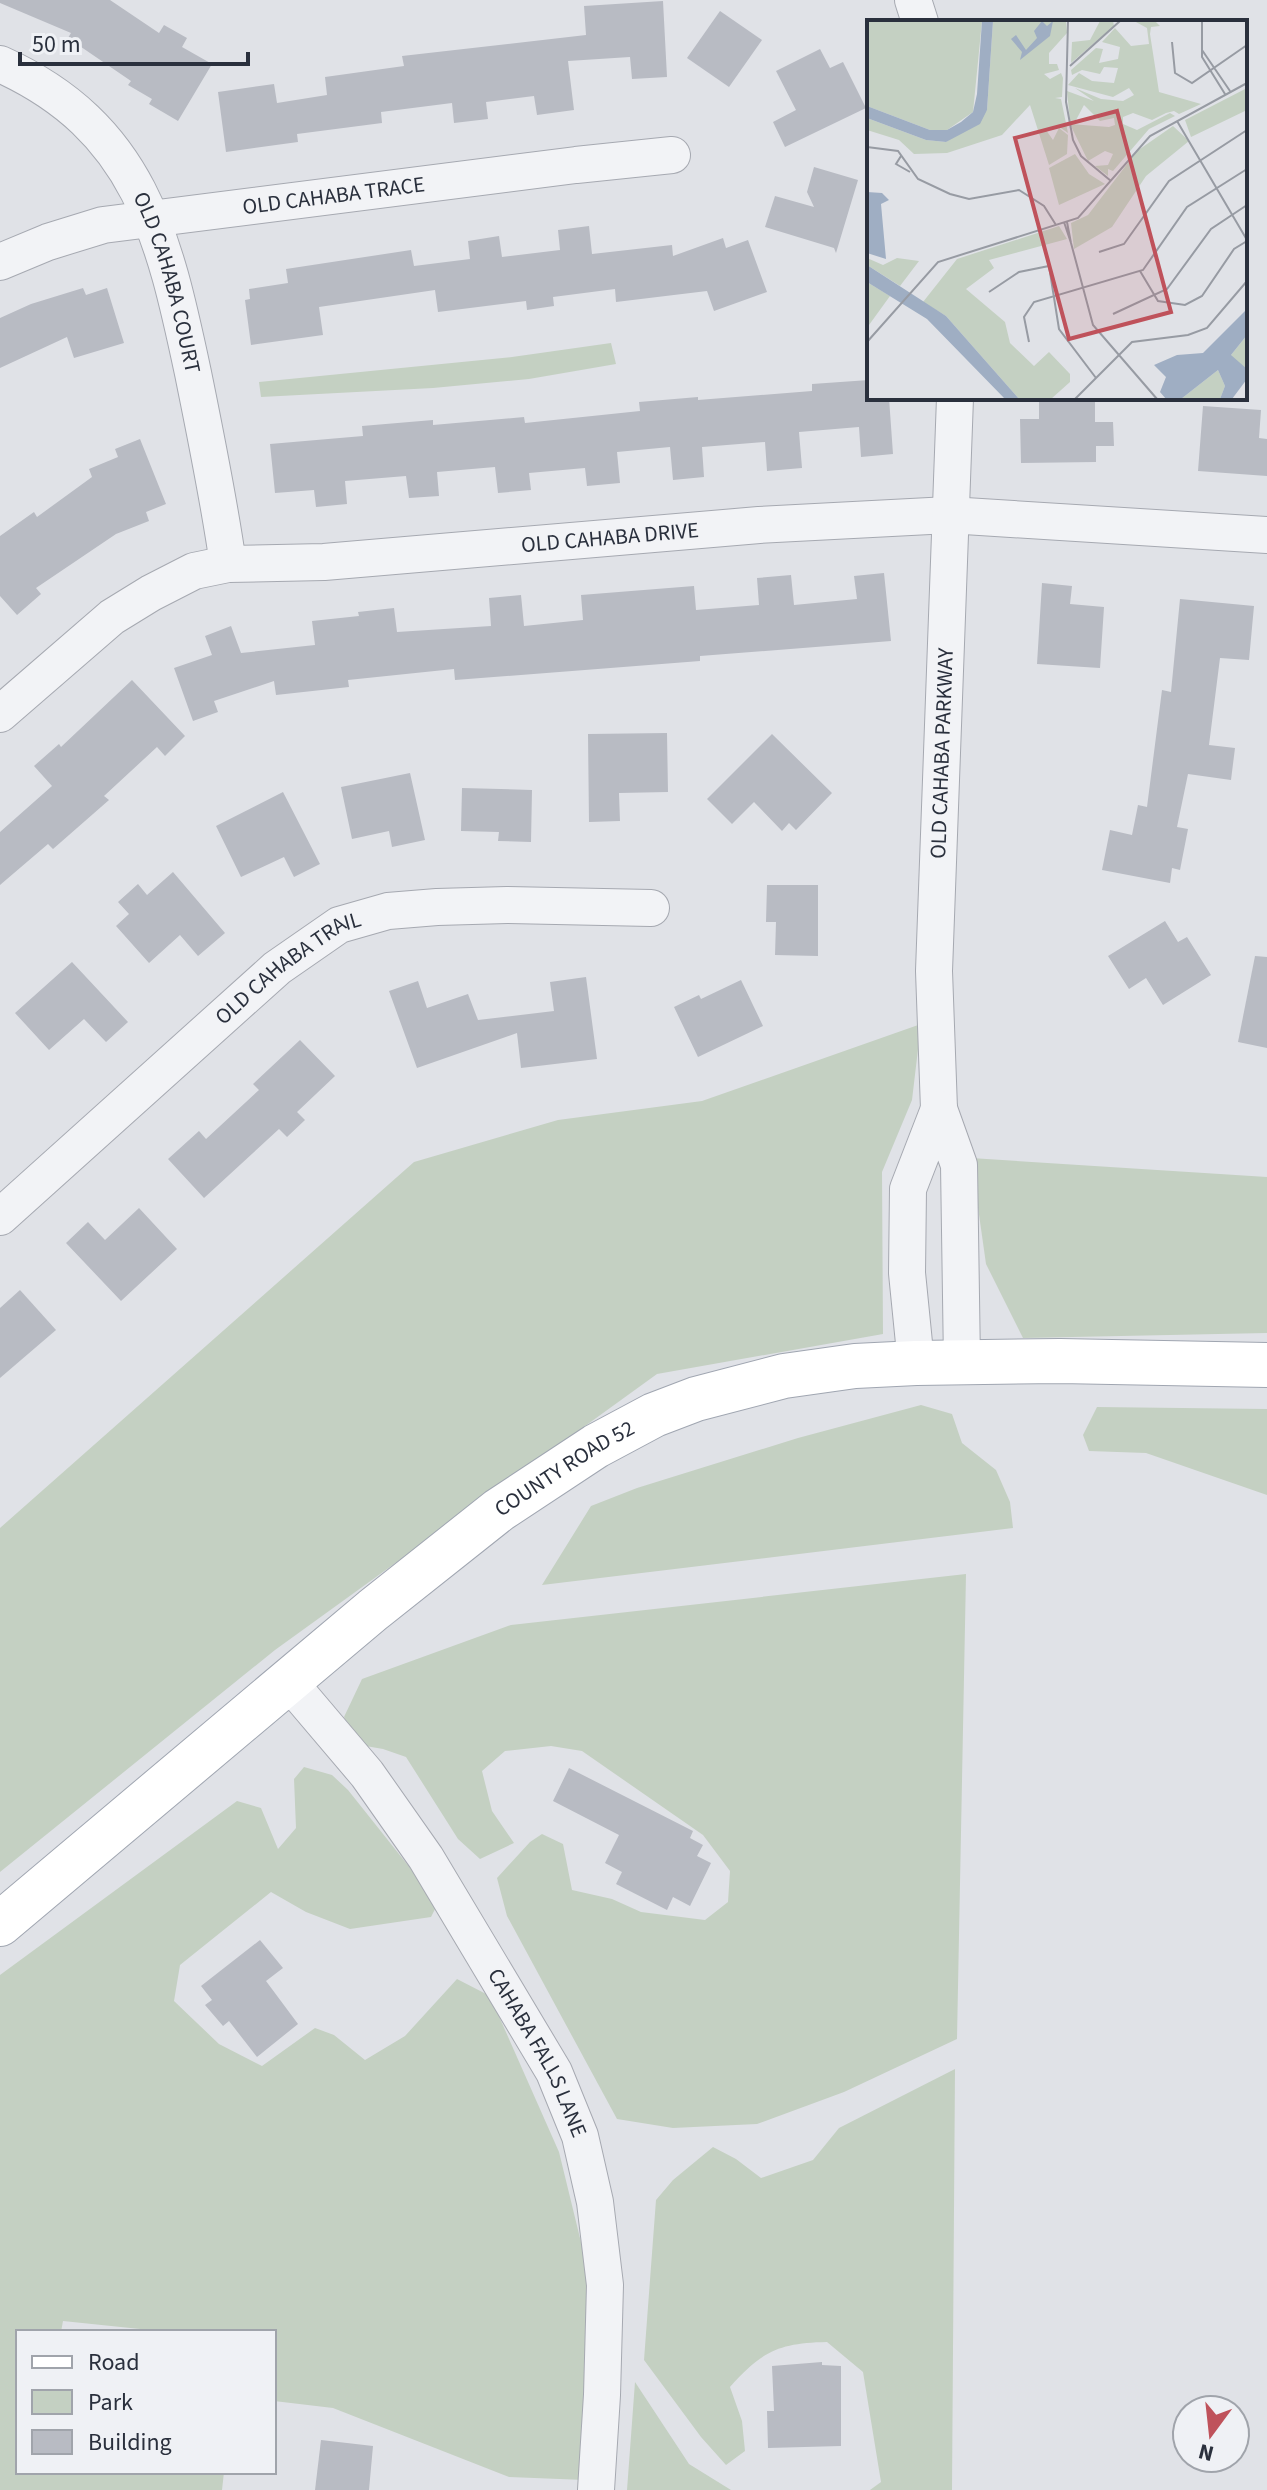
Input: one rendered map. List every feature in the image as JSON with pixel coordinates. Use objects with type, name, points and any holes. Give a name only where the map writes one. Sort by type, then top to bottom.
[{"type":"main road","name":"COUNTY ROAD 52","points":[[0,1924],[373,1610],[499,1510],[596,1446],[654,1415],[696,1399],[784,1376],[855,1366],[962,1362],[1267,1365]]},
{"type":"street","points":[[913,0],[919,20]]},
{"type":"street","name":"OLD CAHABA COURT","points":[[0,64],[61,101],[104,138],[134,181],[161,241],[173,278],[217,486],[228,564]]},
{"type":"street","name":"OLD CAHABA TRACE","points":[[0,262],[48,242],[103,225],[672,155]]},
{"type":"street","name":"OLD CAHABA PARKWAY","points":[[955,400],[934,971],[939,1109],[959,1165],[962,1362]]},
{"type":"street","name":"OLD CAHABA DRIVE","points":[[0,714],[112,617],[194,571],[228,564],[324,562],[759,525],[949,515],[1267,535]]},
{"type":"street","name":"OLD CAHABA TRAIL","points":[[0,1217],[277,968],[339,925],[388,911],[437,907],[651,908]]},
{"type":"street","name":"OLD CAHABA PARKWAY","points":[[916,1363],[907,1273],[908,1189],[939,1109]]},
{"type":"street","name":"CAHABA FALLS LANE","points":[[282,1689],[300,1695],[367,1774],[426,1858],[554,2072],[580,2136],[595,2202],[605,2285],[596,2490]]},
{"type":"green space","points":[[611,343],[616,364],[529,379],[433,388],[261,397],[259,382],[512,357]]},
{"type":"green space","points":[[921,1024],[912,1100],[882,1172],[883,1334],[657,1374],[275,1650],[0,1872],[0,1528],[414,1162],[558,1120],[702,1101]]},
{"type":"green space","points":[[971,1158],[1267,1177],[1267,1333],[1023,1338],[986,1264]]},
{"type":"green space","points":[[921,1405],[952,1414],[962,1443],[996,1470],[1010,1502],[1013,1528],[542,1585],[591,1506],[637,1488],[798,1438]]},
{"type":"green space","points":[[1097,1407],[1267,1409],[1267,1495],[1146,1453],[1089,1451],[1083,1435]]},
{"type":"green space","points":[[966,1574],[957,2039],[844,2092],[757,2124],[673,2128],[617,2119],[507,1916],[497,1878],[530,1842],[542,1834],[563,1844],[572,1890],[612,1899],[641,1912],[705,1920],[728,1902],[730,1871],[703,1835],[582,1751],[551,1746],[505,1751],[482,1771],[492,1811],[514,1843],[480,1859],[458,1839],[406,1757],[360,1745],[344,1717],[362,1679],[511,1625]]},
{"type":"green space","points":[[304,1767],[332,1775],[348,1790],[438,1903],[431,1917],[350,1929],[306,1912],[271,1892],[180,1965],[174,2001],[219,2044],[262,2066],[315,2028],[334,2035],[365,2060],[405,2036],[457,1979],[490,1996],[559,2152],[589,2275],[585,2480],[509,2477],[333,2408],[276,2401],[276,2330],[142,2330],[63,2321],[61,2330],[16,2330],[16,2474],[224,2474],[222,2490],[0,2490],[0,1975],[237,1801],[261,1808],[278,1849],[296,1828],[294,1779]]},
{"type":"green space","points":[[955,2069],[952,2490],[870,2490],[881,2482],[863,2372],[827,2342],[796,2344],[772,2351],[730,2387],[742,2421],[745,2451],[726,2465],[701,2437],[644,2360],[656,2200],[673,2180],[713,2147],[761,2178],[813,2160],[839,2128]]},
{"type":"green space","points":[[635,2382],[689,2464],[731,2490],[627,2490]]},
{"type":"building","points":[[0,0],[110,0],[159,33],[164,25],[187,38],[182,47],[212,64],[178,121],[149,104],[152,99],[128,85],[131,81],[68,38],[71,33],[0,3]]},
{"type":"building","points":[[663,1],[667,77],[632,79],[630,57],[568,61],[574,110],[537,115],[534,96],[486,102],[488,119],[454,123],[452,103],[381,112],[382,123],[297,134],[298,142],[226,152],[218,92],[274,84],[277,103],[327,95],[325,77],[404,66],[402,56],[586,35],[584,6]]},
{"type":"building","points":[[720,11],[762,40],[729,87],[687,58]]},
{"type":"building","points":[[820,49],[830,68],[843,62],[866,108],[785,147],[773,122],[796,110],[776,71]]},
{"type":"building","points":[[814,167],[858,180],[836,253],[834,248],[765,227],[775,196],[814,207],[807,192]]},
{"type":"building","points":[[589,226],[592,254],[672,245],[673,256],[723,238],[726,248],[748,240],[767,292],[714,311],[707,291],[616,302],[615,289],[553,297],[554,306],[527,310],[526,301],[438,312],[435,290],[319,307],[323,335],[251,345],[245,300],[250,299],[249,289],[288,283],[286,269],[411,250],[414,266],[470,259],[468,241],[499,236],[502,257],[560,250],[558,230]]},
{"type":"building","points":[[83,288],[86,295],[107,288],[124,343],[74,358],[67,337],[0,368],[0,318],[31,304]]},
{"type":"building","points":[[867,380],[867,400],[889,400],[893,454],[861,457],[859,427],[799,432],[802,468],[767,471],[765,442],[702,447],[704,477],[673,480],[670,447],[617,452],[620,483],[587,486],[585,468],[529,473],[531,490],[498,493],[495,467],[437,472],[439,496],[409,498],[406,476],[345,481],[347,504],[316,507],[314,490],[275,493],[270,444],[363,436],[362,426],[433,420],[433,425],[524,417],[525,423],[640,411],[639,402],[812,391],[812,384]]},
{"type":"building","points":[[1039,400],[1095,400],[1095,422],[1113,422],[1114,446],[1096,446],[1096,462],[1021,463],[1020,419],[1039,419]]},
{"type":"building","points":[[1203,406],[1261,410],[1259,438],[1267,439],[1267,476],[1198,471]]},
{"type":"building","points":[[140,439],[166,504],[146,512],[149,521],[116,534],[36,588],[41,594],[17,615],[0,596],[0,536],[34,512],[37,517],[92,477],[89,469],[118,457],[115,449]]},
{"type":"building","points":[[884,573],[891,641],[700,656],[700,661],[455,680],[454,669],[348,680],[349,687],[276,695],[274,681],[214,701],[218,712],[193,721],[174,668],[212,655],[205,636],[231,626],[241,653],[315,645],[312,621],[359,616],[358,612],[394,608],[397,632],[491,626],[489,598],[521,595],[524,626],[583,620],[581,595],[694,586],[696,610],[759,605],[757,578],[791,575],[794,605],[857,599],[854,576]]},
{"type":"building","points":[[1042,583],[1072,586],[1070,604],[1104,607],[1100,668],[1037,664]]},
{"type":"building","points":[[1180,599],[1254,606],[1249,660],[1220,658],[1209,745],[1235,748],[1231,780],[1188,774],[1177,827],[1188,829],[1180,870],[1172,868],[1170,883],[1102,870],[1110,830],[1132,835],[1138,805],[1147,807],[1162,690],[1171,692]]},
{"type":"building","points":[[132,680],[185,736],[165,756],[157,747],[104,796],[109,800],[53,849],[48,844],[0,885],[0,832],[52,786],[34,766],[59,744],[61,747]]},
{"type":"building","points":[[667,733],[668,792],[619,793],[620,821],[589,822],[588,734]]},
{"type":"building","points":[[772,734],[832,793],[796,830],[789,823],[782,831],[754,802],[732,824],[707,799]]},
{"type":"building","points":[[410,773],[425,840],[392,847],[389,831],[352,839],[341,787]]},
{"type":"building","points":[[462,788],[532,790],[531,842],[498,841],[499,832],[461,831]]},
{"type":"building","points":[[283,792],[320,864],[294,877],[284,857],[241,877],[216,826]]},
{"type":"building","points":[[173,872],[225,933],[198,956],[180,935],[149,963],[116,926],[129,914],[118,902],[138,884],[147,895]]},
{"type":"building","points":[[767,885],[818,885],[818,956],[775,955],[776,922],[766,922]]},
{"type":"building","points":[[1165,921],[1178,942],[1187,937],[1211,975],[1163,1005],[1146,978],[1129,989],[1108,956]]},
{"type":"building","points":[[1255,956],[1267,957],[1267,1048],[1238,1042]]},
{"type":"building","points":[[72,962],[128,1022],[106,1042],[84,1019],[49,1050],[15,1013]]},
{"type":"building","points":[[586,977],[597,1059],[521,1068],[517,1033],[417,1068],[389,991],[418,981],[427,1008],[468,994],[478,1020],[554,1011],[550,982]]},
{"type":"building","points":[[741,980],[763,1026],[698,1057],[674,1007],[699,995],[701,999]]},
{"type":"building","points":[[300,1040],[335,1076],[297,1112],[305,1120],[287,1137],[279,1129],[204,1198],[168,1159],[199,1131],[206,1139],[259,1090],[253,1084]]},
{"type":"building","points":[[139,1208],[177,1249],[121,1301],[66,1243],[88,1222],[105,1240]]},
{"type":"building","points":[[20,1290],[56,1330],[0,1378],[0,1308]]},
{"type":"building","points":[[569,1768],[693,1831],[690,1838],[703,1845],[697,1856],[711,1863],[690,1906],[673,1897],[667,1910],[616,1884],[622,1872],[605,1863],[619,1835],[553,1801]]},
{"type":"building","points":[[260,1940],[283,1968],[266,1981],[298,2024],[257,2057],[229,2021],[223,2026],[205,2005],[212,2000],[201,1986]]},
{"type":"building","points":[[822,2362],[822,2365],[841,2366],[841,2446],[768,2448],[767,2411],[774,2411],[772,2366]]},
{"type":"building","points":[[321,2440],[373,2446],[369,2490],[315,2490]]}]
